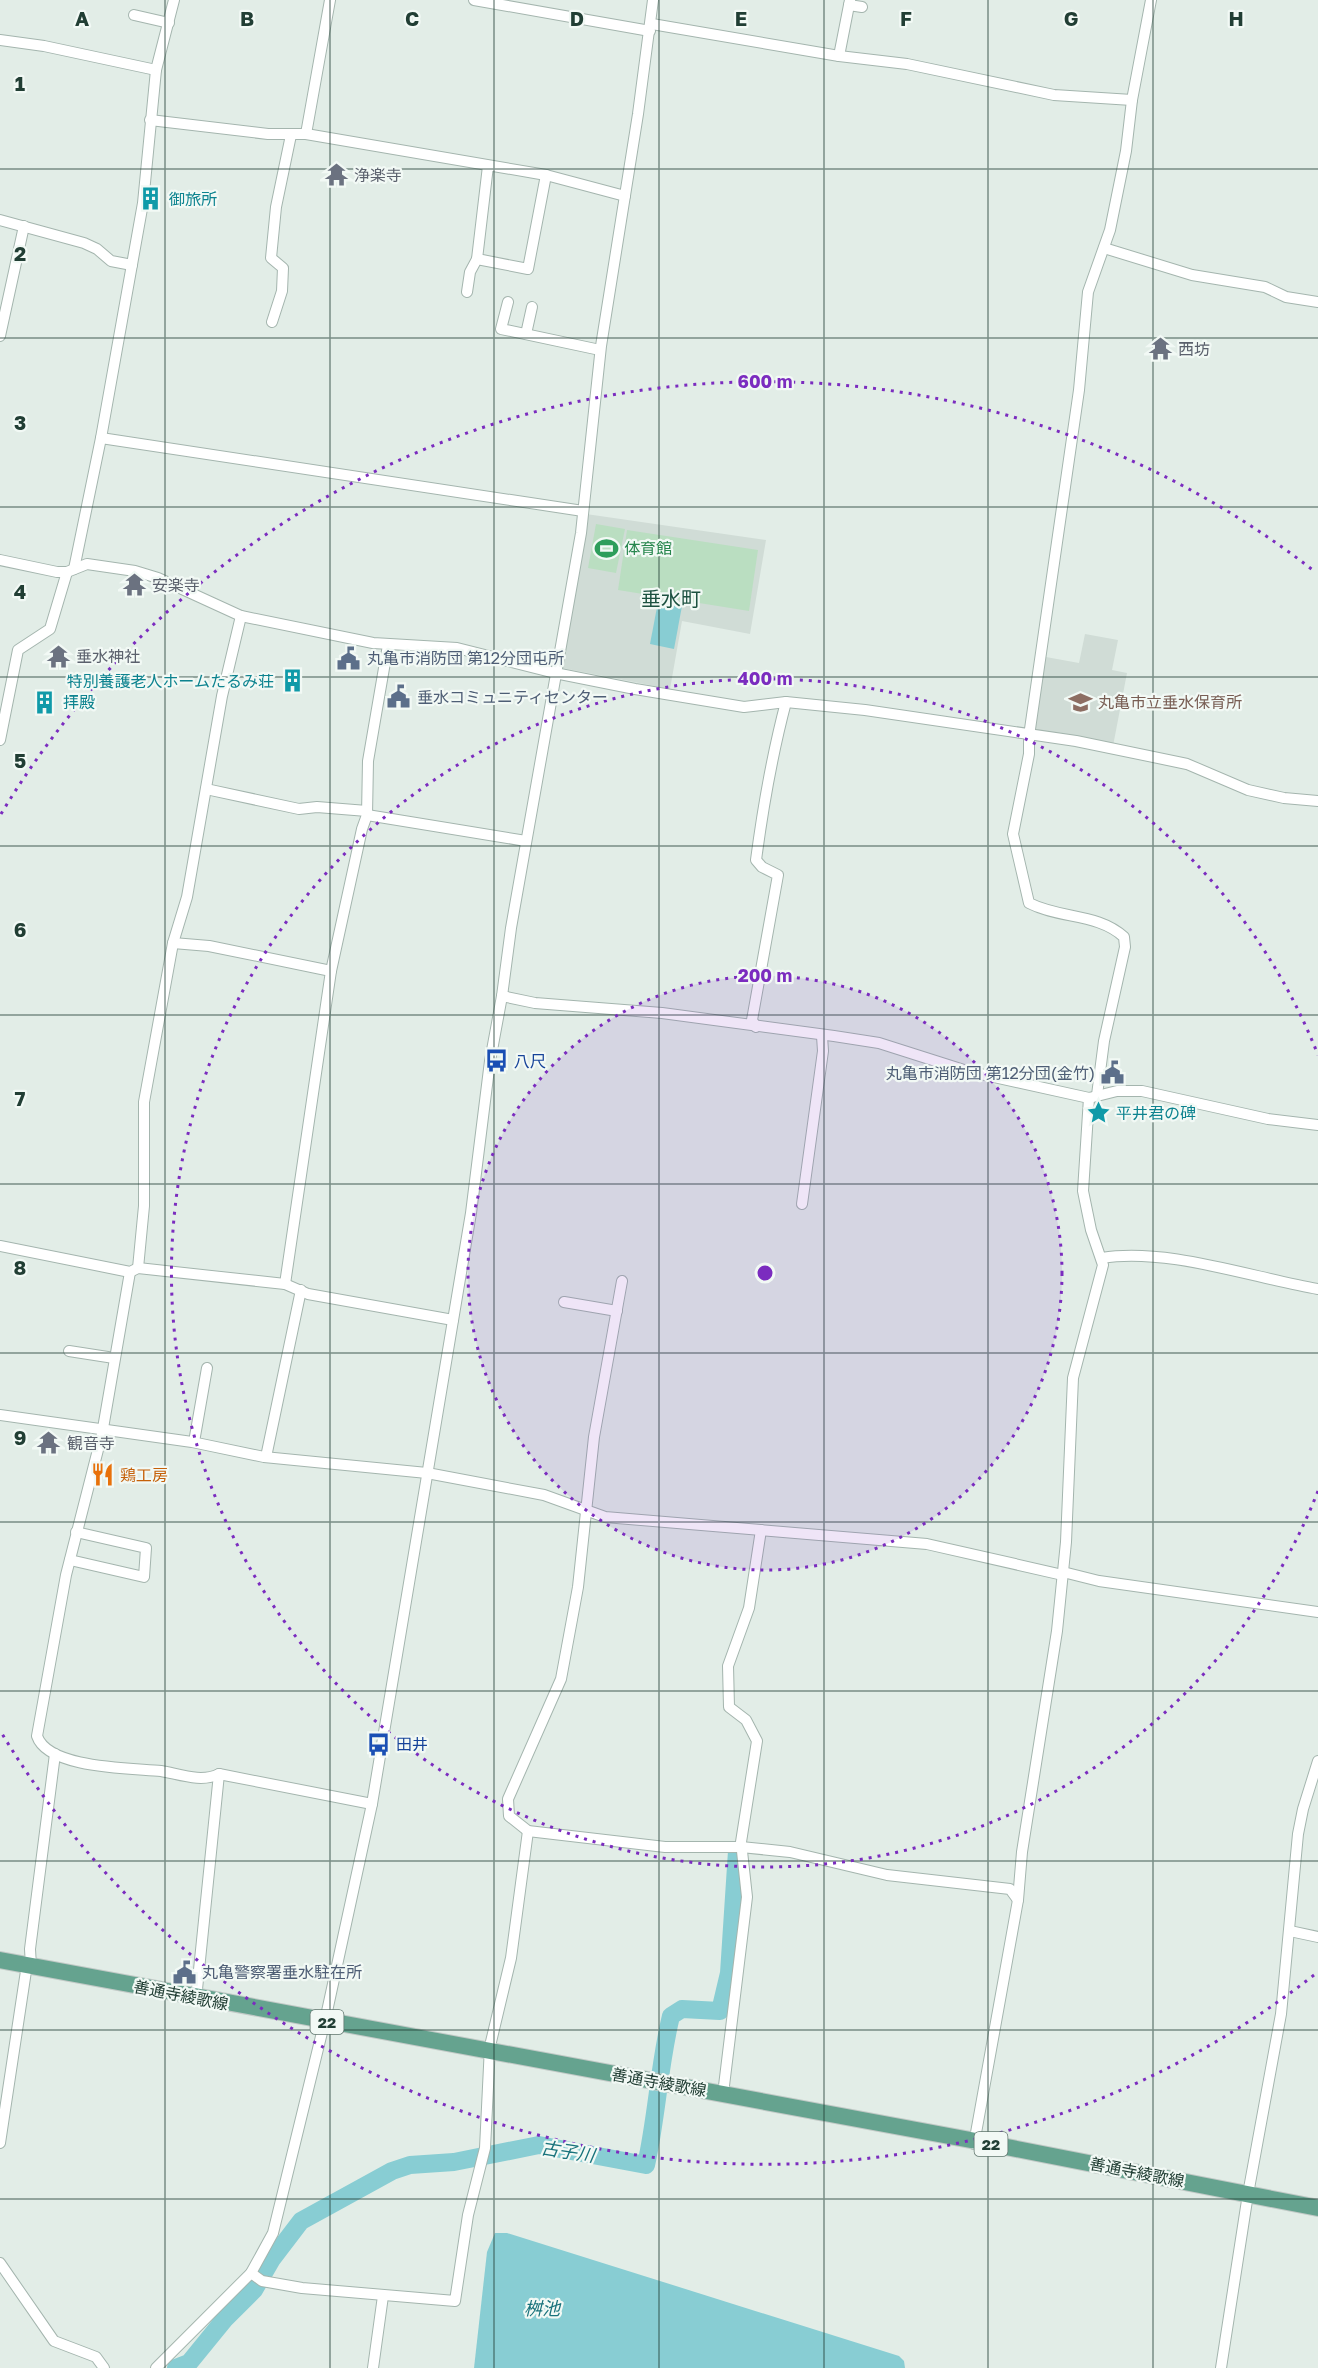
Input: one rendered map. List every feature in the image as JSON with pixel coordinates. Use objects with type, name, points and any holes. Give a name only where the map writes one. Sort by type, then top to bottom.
[{"type":"main road","name":"善通寺綾歌線","points":[[0,1960],[196,1999],[659,2082],[1318,2208]]},
{"type":"street","points":[[0,740],[18,650],[50,629],[71,571],[101,438],[142,203],[156,70],[174,0]]},
{"type":"street","points":[[306,134],[330,0]]},
{"type":"street","points":[[474,0],[839,56],[907,64],[1054,95],[1132,100]]},
{"type":"street","points":[[156,2368],[251,2273],[273,2233],[324,2022],[372,1804],[471,1213],[490,1061],[583,511],[600,350],[651,27],[653,0]]},
{"type":"street","points":[[974,2144],[1018,1900],[1063,1573],[1073,1378],[1103,1265],[1091,1230],[1083,1191],[1093,1096],[1125,947],[1124,938],[1114,928],[1100,922],[1029,903],[1013,834],[1029,754],[1029,736],[1079,390],[1088,292],[1104,248],[1126,151],[1132,100],[1151,0]]},
{"type":"street","points":[[839,56],[849,2],[862,7]]},
{"type":"street","points":[[134,15],[169,23]]},
{"type":"street","points":[[0,40],[45,46],[156,70]]},
{"type":"street","points":[[150,120],[268,134],[306,134],[546,175],[625,196]]},
{"type":"street","points":[[272,322],[282,291],[283,268],[271,258],[276,207],[291,135]]},
{"type":"street","points":[[467,292],[470,272],[477,259],[488,166]]},
{"type":"street","points":[[477,259],[528,269],[546,175]]},
{"type":"street","points":[[0,220],[84,243],[97,249],[111,261],[132,265]]},
{"type":"street","points":[[0,331],[5,282],[24,226]]},
{"type":"street","points":[[1104,248],[1192,275],[1265,287],[1286,297],[1318,302]]},
{"type":"street","points":[[507,302],[501,329],[600,350]]},
{"type":"street","points":[[526,334],[532,307]]},
{"type":"street","points":[[101,438],[583,511]]},
{"type":"street","points":[[0,560],[71,571],[87,564],[135,571],[158,578],[241,616],[388,645],[457,648],[555,673],[744,707],[786,702],[876,711],[1029,736],[1076,741],[1187,764],[1248,790],[1284,798],[1318,801]]},
{"type":"street","points":[[241,616],[225,686],[187,897],[173,943],[144,1102],[144,1206],[134,1270],[114,1358],[102,1429],[70,1560],[37,1736],[38,1742],[55,1754],[101,1767],[159,1771],[194,1778],[212,1777],[219,1774],[372,1804]]},
{"type":"street","points":[[285,1284],[331,971],[362,829],[368,813],[368,761],[388,645]]},
{"type":"street","points":[[756,1027],[752,1020],[778,875],[762,867],[756,860],[758,835],[772,753],[786,702]]},
{"type":"street","points":[[206,789],[298,809],[317,807],[368,813],[526,841]]},
{"type":"street","points":[[173,943],[209,946],[331,971]]},
{"type":"street","points":[[502,996],[581,1008],[662,1013],[879,1043],[967,1071],[1093,1096],[1142,1091],[1268,1119],[1318,1125]]},
{"type":"street","points":[[802,1204],[823,1051],[822,1036]]},
{"type":"street","points":[[0,1246],[134,1270],[285,1284],[301,1290],[453,1320]]},
{"type":"street","points":[[1102,1258],[1124,1254],[1206,1266],[1318,1289]]},
{"type":"street","points":[[622,1281],[594,1437],[578,1587],[561,1679],[508,1799],[509,1816],[528,1831],[665,1847],[741,1847],[790,1852],[887,1875],[1010,1889],[1018,1900]]},
{"type":"street","points":[[266,1457],[301,1290]]},
{"type":"street","points":[[564,1302],[616,1311]]},
{"type":"street","points":[[69,1351],[114,1358]]},
{"type":"street","points":[[194,1443],[207,1368]]},
{"type":"street","points":[[0,1415],[194,1443],[266,1457],[427,1473],[544,1495],[605,1517],[927,1544],[1099,1581],[1318,1612]]},
{"type":"street","points":[[723,2094],[747,1897],[741,1847],[757,1741],[746,1720],[729,1707],[728,1666],[749,1608],[761,1530]]},
{"type":"street","points":[[70,1560],[144,1577],[146,1548],[76,1532]]},
{"type":"street","points":[[0,2143],[26,1971],[31,1966],[30,1949],[55,1754]]},
{"type":"street","points":[[1221,2368],[1248,2194],[1281,2014],[1298,1834],[1318,1761]]},
{"type":"street","points":[[196,1999],[219,1774]]},
{"type":"street","points":[[251,2273],[262,2281],[302,2288],[454,2301],[468,2215],[485,2148],[490,2052],[496,2012],[511,1958],[528,1831]]},
{"type":"street","points":[[1290,1931],[1318,1937]]},
{"type":"street","points":[[0,2263],[54,2341],[96,2357],[104,2368]]},
{"type":"street","points":[[373,2368],[382,2296]]},
{"type":"shaded area","points":[[586,514],[766,540],[750,634],[682,621],[670,689],[557,667]]},
{"type":"shaded area","name":"丸亀市立垂水保育所","points":[[1085,634],[1118,640],[1112,670],[1127,673],[1113,746],[1032,731],[1046,657],[1079,663]]},
{"type":"green space","name":"体育館","points":[[596,524],[625,529],[616,573],[588,568]]},
{"type":"green space","points":[[627,530],[758,550],[749,611],[618,590]]},
{"type":"water","points":[[658,602],[682,606],[674,649],[650,644]]},
{"type":"water","name":"桝池","points":[[495,2233],[507,2233],[899,2356],[904,2361],[905,2368],[474,2368],[487,2252]]},
{"type":"waterway","name":"古子川","points":[[176,2368],[189,2363],[224,2320],[254,2290],[272,2259],[301,2221],[392,2171],[410,2165],[454,2162],[539,2145],[646,2165],[671,2016],[682,2009],[720,2011],[729,1973],[737,1851]]},
{"type":"place","name":"浄楽寺","points":[[336,175]]},
{"type":"place","name":"御旅所","points":[[151,199]]},
{"type":"place","name":"西坊","points":[[1160,349]]},
{"type":"place","name":"体育館","points":[[606,548]]},
{"type":"place","name":"安楽寺","points":[[134,585]]},
{"type":"place","name":"垂水神社","points":[[58,656]]},
{"type":"place","name":"丸亀市消防団 第12分団屯所","points":[[349,658]]},
{"type":"place","name":"特別養護老人ホームたるみ荘","points":[[292,681]]},
{"type":"place","name":"垂水コミュニティセンター","points":[[399,697]]},
{"type":"place","name":"拝殿","points":[[45,702]]},
{"type":"place","name":"丸亀市立垂水保育所","points":[[1080,702]]},
{"type":"place","name":"八尺","points":[[496,1061]]},
{"type":"place","name":"丸亀市消防団 第12分団(金竹)","points":[[1113,1073]]},
{"type":"place","name":"平井君の碑","points":[[1098,1113]]},
{"type":"place","name":"観音寺","points":[[49,1443]]},
{"type":"place","name":"鶏工房","points":[[102,1475]]},
{"type":"place","name":"田井","points":[[378,1744]]},
{"type":"place","name":"丸亀警察署垂水駐在所","points":[[184,1972]]},
{"type":"district","name":"垂水町","points":[[671,598]]}]
